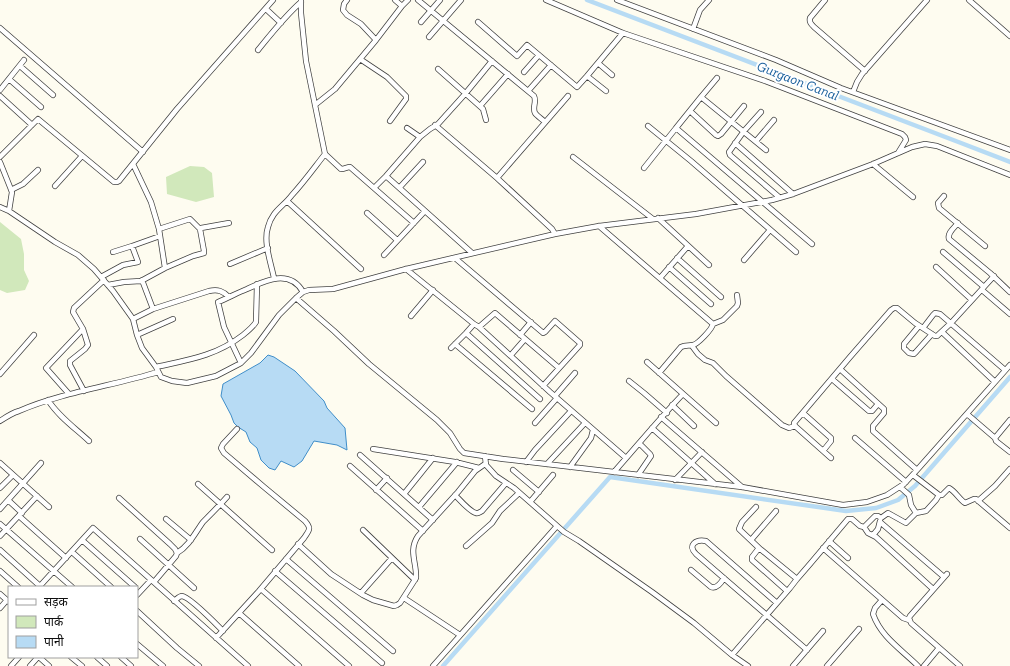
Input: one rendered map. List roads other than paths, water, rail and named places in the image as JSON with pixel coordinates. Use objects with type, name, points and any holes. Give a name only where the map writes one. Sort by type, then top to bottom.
[{"type":"street","points":[[0,157],[38,118],[114,182],[120,181],[177,109],[273,0]]},
{"type":"street","points":[[348,0],[344,4],[343,10],[347,15],[361,24],[376,40]]},
{"type":"street","points":[[395,0],[402,6]]},
{"type":"street","points":[[315,105],[335,89],[408,0]]},
{"type":"street","points":[[418,0],[534,96],[536,100],[534,110],[536,114],[545,122]]},
{"type":"street","points":[[421,22],[440,0]]},
{"type":"street","points":[[429,37],[461,0]]},
{"type":"street","points":[[546,0],[623,32],[765,81],[902,134],[906,140],[898,153]]},
{"type":"street","points":[[617,0],[776,60],[841,88],[1010,150]]},
{"type":"street","points":[[692,29],[700,10],[709,0]]},
{"type":"street","points":[[825,0],[810,18],[810,23],[865,71]]},
{"type":"street","points":[[853,92],[857,82],[865,71],[927,0]]},
{"type":"street","points":[[969,0],[1010,36]]},
{"type":"street","points":[[258,50],[301,1]]},
{"type":"street","points":[[301,1],[306,61],[325,154],[341,169],[350,167],[414,223]]},
{"type":"street","points":[[266,9],[281,23]]},
{"type":"street","points":[[478,22],[517,56],[527,44],[577,87],[623,32]]},
{"type":"street","points":[[0,28],[142,152]]},
{"type":"street","points":[[524,72],[539,55]]},
{"type":"street","points":[[360,59],[387,77],[406,96],[406,100],[390,121]]},
{"type":"street","points":[[0,90],[24,60]]},
{"type":"street","points":[[374,188],[420,136],[438,124],[492,61]]},
{"type":"street","points":[[598,63],[612,75]]},
{"type":"street","points":[[528,91],[551,65]]},
{"type":"street","points":[[20,66],[53,95]]},
{"type":"street","points":[[438,69],[483,109],[486,120]]},
{"type":"street","points":[[480,106],[508,74]]},
{"type":"street","points":[[587,76],[606,91]]},
{"type":"street","points":[[644,168],[717,78]]},
{"type":"street","points":[[9,79],[41,107]]},
{"type":"street","points":[[0,96],[32,124]]},
{"type":"street","points":[[497,178],[568,96]]},
{"type":"street","points":[[701,97],[766,150]]},
{"type":"street","points":[[690,111],[718,136],[744,106]]},
{"type":"street","points":[[761,112],[744,131],[729,152],[730,155],[779,197]]},
{"type":"street","points":[[756,141],[774,120]]},
{"type":"street","points":[[435,125],[497,178],[552,229],[555,234]]},
{"type":"street","points":[[648,126],[796,252]]},
{"type":"street","points":[[408,128],[420,136]]},
{"type":"street","points":[[676,128],[812,244]]},
{"type":"street","points":[[735,143],[793,194]]},
{"type":"street","points":[[0,207],[9,211],[55,242],[78,255],[94,269],[133,319],[142,348],[161,377],[172,381],[187,383],[216,376],[241,363],[251,353],[279,315],[303,292],[309,290],[332,289],[406,269],[555,234],[599,226],[696,214],[742,206],[793,194],[925,144],[930,144],[1010,175]]},
{"type":"street","points":[[274,278],[267,241],[268,228],[273,214],[287,201],[325,154]]},
{"type":"street","points":[[55,186],[82,156]]},
{"type":"street","points":[[573,157],[655,219],[709,265]]},
{"type":"street","points":[[0,162],[12,192],[9,211]]},
{"type":"street","points":[[400,187],[423,162]]},
{"type":"street","points":[[133,164],[151,202],[159,229],[165,268]]},
{"type":"street","points":[[873,164],[913,197]]},
{"type":"street","points":[[11,190],[23,184],[38,170]]},
{"type":"street","points":[[386,176],[472,253]]},
{"type":"street","points":[[944,196],[938,203],[938,207],[985,246]]},
{"type":"street","points":[[287,201],[361,269]]},
{"type":"street","points":[[384,255],[426,211]]},
{"type":"street","points":[[367,214],[397,240]]},
{"type":"street","points":[[108,285],[142,280],[165,268],[204,253],[200,230],[190,219],[159,229]]},
{"type":"street","points":[[200,230],[201,228],[229,223]]},
{"type":"street","points":[[958,223],[949,234],[949,239],[994,276],[1010,292]]},
{"type":"street","points":[[599,226],[713,324]]},
{"type":"street","points":[[744,260],[770,230]]},
{"type":"street","points":[[113,252],[160,236]]},
{"type":"street","points":[[84,391],[70,365],[70,361],[88,345],[83,329],[73,312],[74,308],[103,279],[123,265],[138,262],[132,246]]},
{"type":"street","points":[[660,278],[688,246]]},
{"type":"street","points":[[230,264],[268,248]]},
{"type":"street","points":[[942,252],[1010,314]]},
{"type":"street","points":[[455,258],[544,333],[554,322],[556,322],[580,343],[580,345],[543,386]]},
{"type":"street","points":[[677,258],[721,297]]},
{"type":"street","points":[[670,267],[711,304]]},
{"type":"street","points":[[936,267],[972,300]]},
{"type":"street","points":[[406,269],[479,327],[571,411],[626,458]]},
{"type":"street","points":[[795,426],[795,422],[894,308],[898,309],[932,334],[938,336],[994,276]]},
{"type":"street","points":[[241,363],[224,327],[218,302],[274,278],[290,280],[300,286],[303,292]]},
{"type":"street","points":[[142,280],[153,309]]},
{"type":"street","points":[[0,421],[18,411],[48,400],[140,377],[157,369],[201,357],[232,344],[256,322],[257,284]]},
{"type":"street","points":[[133,319],[153,309],[216,289],[224,292],[229,297]]},
{"type":"street","points":[[411,316],[433,290]]},
{"type":"street","points":[[713,324],[723,320],[737,306],[737,295]]},
{"type":"street","points":[[296,298],[369,364],[437,420],[450,433],[464,453],[485,461],[547,464],[715,484],[843,505],[858,504],[903,490]]},
{"type":"street","points":[[479,327],[495,312],[559,368]]},
{"type":"street","points":[[932,334],[914,354],[909,353],[904,348],[904,344],[935,313],[940,314],[1005,370]]},
{"type":"street","points":[[137,335],[173,320]]},
{"type":"street","points":[[520,335],[531,322]]},
{"type":"street","points":[[451,348],[474,324]]},
{"type":"street","points":[[659,373],[681,347],[696,344],[712,329],[713,324]]},
{"type":"street","points":[[69,394],[46,368],[83,329]]},
{"type":"street","points":[[942,332],[996,382]]},
{"type":"street","points":[[466,333],[540,399]]},
{"type":"street","points":[[0,374],[34,335]]},
{"type":"street","points":[[510,355],[525,339]]},
{"type":"street","points":[[455,344],[532,409]]},
{"type":"street","points":[[692,346],[698,354],[705,360],[714,363],[726,376],[782,425],[789,428],[795,426]]},
{"type":"street","points":[[647,362],[716,423]]},
{"type":"street","points":[[918,478],[918,470],[1010,365]]},
{"type":"street","points":[[840,369],[884,409],[883,415],[873,426],[873,431],[918,470]]},
{"type":"street","points":[[535,423],[575,373]]},
{"type":"street","points":[[832,379],[867,410],[872,412],[878,404]]},
{"type":"street","points":[[628,381],[667,413]]},
{"type":"street","points":[[614,472],[661,417],[667,413],[672,405],[683,394]]},
{"type":"street","points":[[48,400],[51,405],[89,441]]},
{"type":"street","points":[[672,405],[694,426]]},
{"type":"street","points":[[526,462],[571,411]]},
{"type":"street","points":[[803,413],[832,439],[823,451]]},
{"type":"street","points":[[967,414],[1008,450],[1010,444]]},
{"type":"street","points":[[661,417],[742,488]]},
{"type":"street","points":[[995,438],[1010,420]]},
{"type":"street","points":[[547,464],[585,423]]},
{"type":"street","points":[[795,426],[831,458]]},
{"type":"street","points":[[652,428],[715,484]]},
{"type":"street","points":[[216,638],[261,589],[310,528],[305,521],[252,478],[221,448],[237,429]]},
{"type":"street","points":[[570,467],[592,438],[593,430]]},
{"type":"street","points":[[855,438],[906,482]]},
{"type":"street","points":[[638,475],[651,456],[639,443]]},
{"type":"street","points":[[373,449],[457,462],[479,468]]},
{"type":"street","points":[[675,480],[702,452]]},
{"type":"street","points":[[360,455],[433,520]]},
{"type":"street","points":[[404,494],[433,458]]},
{"type":"street","points":[[298,544],[331,574],[361,593],[373,600],[394,606],[397,605],[404,598],[416,578],[417,574],[413,553],[415,542],[485,461]]},
{"type":"street","points":[[485,461],[496,476],[530,502],[564,532],[652,592],[748,666]]},
{"type":"street","points":[[419,507],[457,462]]},
{"type":"street","points":[[0,463],[49,507]]},
{"type":"street","points":[[0,509],[41,463]]},
{"type":"street","points":[[350,466],[423,531]]},
{"type":"street","points":[[978,501],[996,486],[1010,469]]},
{"type":"street","points":[[513,470],[539,492]]},
{"type":"street","points":[[0,488],[12,475]]},
{"type":"street","points":[[530,502],[553,475]]},
{"type":"street","points":[[376,490],[387,478]]},
{"type":"street","points":[[906,482],[918,478]]},
{"type":"street","points":[[918,478],[939,495]]},
{"type":"street","points":[[903,490],[906,482]]},
{"type":"street","points":[[455,495],[470,510],[478,514],[506,483]]},
{"type":"street","points":[[198,484],[272,550]]},
{"type":"street","points":[[874,535],[881,520],[886,514],[889,513],[906,523],[916,513],[926,511],[939,495],[942,495],[949,488],[965,503],[974,499],[978,501],[1010,528]]},
{"type":"street","points":[[903,490],[910,498],[911,505],[916,513]]},
{"type":"street","points":[[466,546],[492,523],[500,510],[519,493]]},
{"type":"street","points":[[0,536],[37,496]]},
{"type":"street","points":[[138,589],[152,581],[169,565],[177,553],[182,550],[191,540],[204,521],[227,497]]},
{"type":"street","points":[[119,498],[170,544],[177,553]]},
{"type":"street","points":[[8,500],[20,514],[66,558]]},
{"type":"street","points":[[756,507],[742,522],[739,527],[740,530],[759,548],[797,578]]},
{"type":"street","points":[[751,540],[776,511]]},
{"type":"street","points":[[864,527],[875,516],[878,516],[946,576],[910,616],[909,620]]},
{"type":"street","points":[[732,655],[849,518],[860,526],[864,527],[868,533],[874,535],[933,589]]},
{"type":"street","points":[[166,519],[191,540]]},
{"type":"street","points":[[0,524],[71,586]]},
{"type":"street","points":[[433,666],[558,527]]},
{"type":"street","points":[[41,586],[93,528],[248,666]]},
{"type":"street","points":[[363,530],[415,580]]},
{"type":"street","points":[[140,539],[194,588]]},
{"type":"street","points":[[82,540],[133,586]]},
{"type":"street","points":[[777,603],[706,541],[701,540],[696,542],[692,547],[693,551],[806,650]]},
{"type":"street","points":[[829,540],[848,558]]},
{"type":"street","points":[[759,548],[752,557],[752,560],[787,591]]},
{"type":"street","points":[[823,548],[903,618],[909,620],[960,666]]},
{"type":"street","points":[[0,550],[39,586]]},
{"type":"street","points":[[72,552],[110,586]]},
{"type":"street","points":[[286,558],[393,651]]},
{"type":"street","points":[[361,593],[392,558]]},
{"type":"street","points":[[691,570],[713,588],[717,587],[724,578]]},
{"type":"street","points":[[0,571],[17,586]]},
{"type":"street","points":[[275,571],[382,663]]},
{"type":"street","points":[[261,589],[349,666]]},
{"type":"street","points":[[0,594],[8,601],[0,608]]},
{"type":"street","points":[[174,601],[179,596],[183,596],[190,600],[223,631]]},
{"type":"street","points":[[404,598],[460,635]]},
{"type":"street","points":[[882,600],[875,608],[873,614],[879,627],[886,637],[918,666]]},
{"type":"street","points":[[138,611],[177,648],[199,666]]},
{"type":"street","points":[[239,613],[299,666]]},
{"type":"street","points":[[827,666],[859,629]]},
{"type":"street","points":[[793,666],[823,631]]},
{"type":"street","points":[[138,645],[163,666]]},
{"type":"street","points":[[924,666],[939,648]]},
{"type":"street","points":[[11,666],[18,658]]},
{"type":"street","points":[[30,666],[38,658]]},
{"type":"street","points":[[40,658],[50,666]]},
{"type":"street","points":[[72,658],[82,666]]},
{"type":"street","points":[[76,661],[79,658]]},
{"type":"street","points":[[98,658],[108,666]]},
{"type":"street","points":[[122,658],[131,666]]},
{"type":"water","points":[[268,355],[274,357],[295,371],[324,401],[327,408],[345,428],[347,450],[337,445],[314,441],[302,461],[294,467],[281,461],[275,470],[269,468],[261,460],[257,448],[250,442],[246,432],[234,423],[221,396],[223,384],[260,363]]},
{"type":"waterway","name":"Gurgaon Canal","points":[[587,0],[1010,162]]},
{"type":"waterway","points":[[443,666],[610,477],[846,511],[876,508],[898,500],[915,486],[1010,377]]}]
